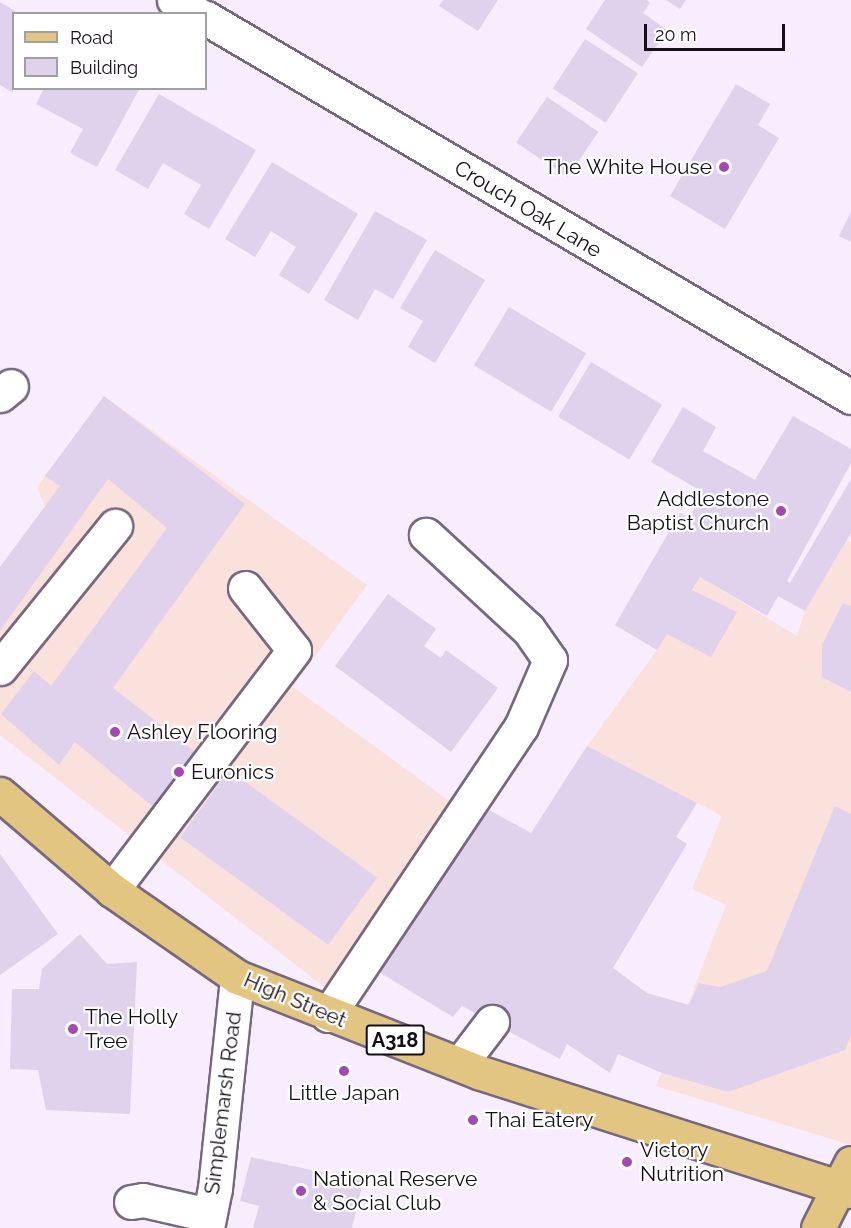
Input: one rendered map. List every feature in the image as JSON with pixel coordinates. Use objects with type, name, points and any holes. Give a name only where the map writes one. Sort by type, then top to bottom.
[{"type":"main road","name":"High Street","points":[[0,794],[112,890],[237,977],[459,1065],[847,1180]]},
{"type":"main road","points":[[818,1228],[847,1180]]},
{"type":"street","points":[[174,0],[194,12]]},
{"type":"street","name":"Crouch Oak Lane","points":[[207,19],[851,397]]},
{"type":"street","points":[[0,668],[115,526]]},
{"type":"street","points":[[328,1015],[521,727],[550,660],[528,629],[426,535]]},
{"type":"street","points":[[112,890],[294,650],[244,588]]},
{"type":"street","name":"Simplemarsh Road","points":[[208,1221],[237,977]]},
{"type":"street","points":[[459,1065],[492,1022]]},
{"type":"street","points":[[131,1202],[143,1200],[208,1221]]},
{"type":"shaded area","points":[[104,396],[367,585],[293,687],[459,808],[328,990],[0,735],[0,572],[47,512],[37,487]]},
{"type":"shaded area","points":[[847,540],[851,542],[851,1145],[656,1086],[726,905],[692,889],[722,816],[587,746],[657,650],[700,577],[797,636],[805,611]]},
{"type":"building","points":[[443,0],[498,0],[478,31],[439,6]]},
{"type":"building","points":[[605,0],[647,0],[650,3],[643,13],[667,30],[642,67],[586,29]]},
{"type":"building","points":[[666,0],[686,0],[680,9]]},
{"type":"building","points":[[0,2],[17,12],[12,12],[13,93],[0,85]]},
{"type":"building","points":[[585,39],[638,73],[606,123],[553,88]]},
{"type":"building","name":"The White House","points":[[736,84],[770,104],[758,125],[779,138],[725,229],[670,196]]},
{"type":"building","points":[[43,90],[139,90],[97,167],[70,153],[83,129],[36,104]]},
{"type":"building","points":[[159,94],[256,150],[209,229],[184,214],[201,185],[163,163],[148,189],[115,170]]},
{"type":"building","points":[[547,97],[598,132],[568,177],[516,143]]},
{"type":"building","points":[[272,162],[358,214],[309,294],[279,275],[296,247],[271,231],[255,257],[225,239]]},
{"type":"building","points":[[375,211],[427,240],[393,299],[375,289],[358,320],[324,300]]},
{"type":"building","points":[[851,212],[851,242],[839,236]]},
{"type":"building","points":[[435,250],[485,280],[435,363],[408,347],[423,321],[400,308]]},
{"type":"building","points":[[509,307],[586,353],[551,412],[474,365]]},
{"type":"building","points":[[591,362],[662,405],[629,460],[558,417]]},
{"type":"building","points":[[104,396],[245,504],[113,688],[206,760],[164,816],[75,742],[59,765],[1,714],[34,671],[51,686],[167,528],[108,479],[0,631],[0,567],[60,486],[45,476]]},
{"type":"building","points":[[683,407],[716,427],[703,451],[755,480],[793,416],[851,449],[851,463],[787,581],[790,583],[851,479],[851,533],[805,611],[778,596],[767,616],[700,577],[692,590],[737,612],[711,657],[667,634],[657,650],[615,625],[680,513],[689,518],[703,492],[651,462]]},
{"type":"building","points":[[388,594],[436,629],[424,646],[441,658],[446,650],[498,688],[451,752],[335,666]]},
{"type":"building","points":[[843,603],[851,606],[851,692],[822,677],[822,645]]},
{"type":"building","points":[[587,746],[697,803],[676,837],[687,844],[613,968],[647,993],[689,1005],[699,983],[720,987],[767,971],[835,806],[851,814],[851,1035],[845,1050],[728,1092],[662,1073],[618,1054],[610,1073],[567,1044],[560,1059],[462,1006],[453,1017],[374,969],[482,806],[531,833]]},
{"type":"building","points":[[229,770],[377,878],[328,945],[180,837]]},
{"type":"building","points":[[0,854],[58,934],[0,975]]},
{"type":"building","name":"The Holly Tree","points":[[80,934],[107,964],[137,962],[130,1114],[46,1110],[38,1070],[10,1069],[12,989],[39,989],[42,969]]},
{"type":"building","name":"National Reserve & Social Club","points":[[251,1157],[363,1181],[352,1228],[253,1228],[259,1206],[240,1201]]},
{"type":"place","name":"The White House","points":[[724,167]]},
{"type":"place","name":"Addlestone Baptist Church","points":[[781,511]]},
{"type":"place","name":"Ashley Flooring","points":[[115,732]]},
{"type":"place","name":"Euronics","points":[[179,772]]},
{"type":"place","name":"The Holly Tree","points":[[73,1029]]},
{"type":"place","name":"Little Japan","points":[[344,1071]]},
{"type":"place","name":"Thai Eatery","points":[[473,1120]]},
{"type":"place","name":"Victory Nutrition","points":[[627,1162]]},
{"type":"place","name":"National Reserve & Social Club","points":[[301,1191]]}]
